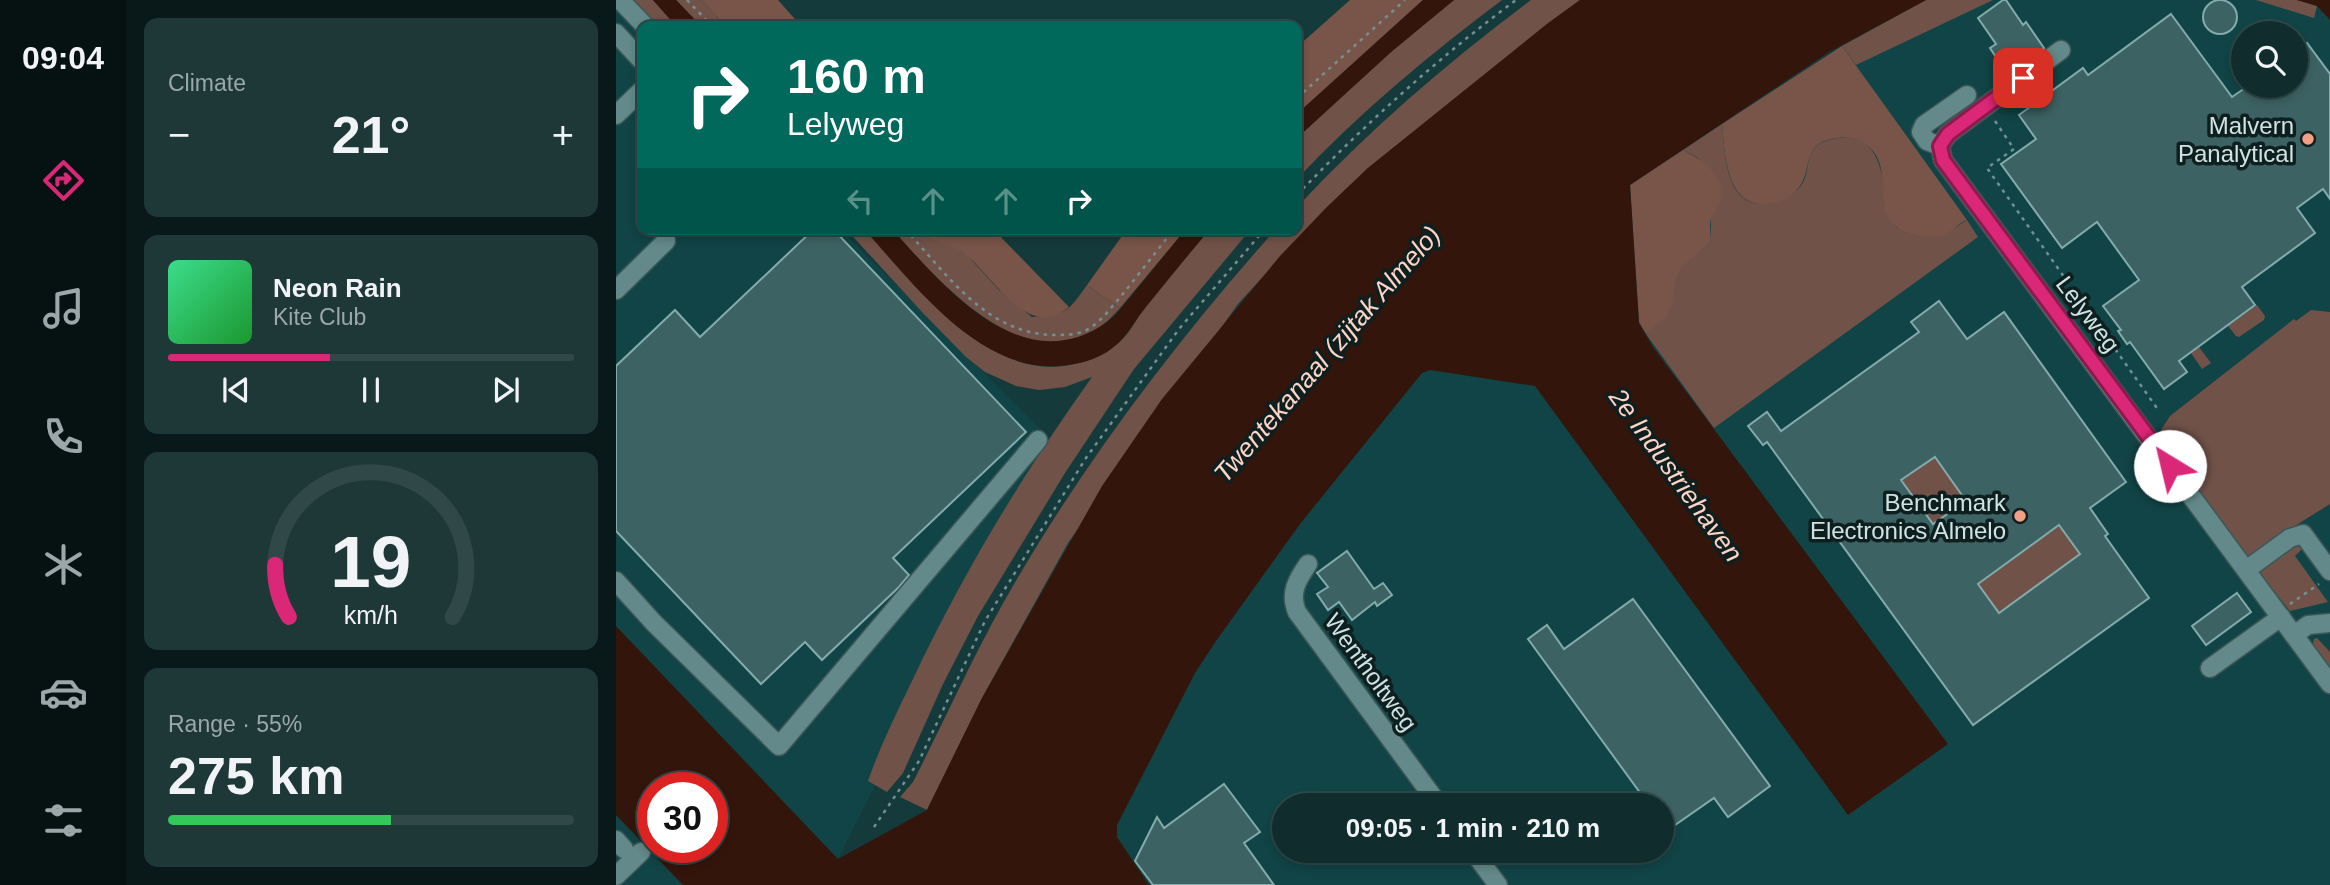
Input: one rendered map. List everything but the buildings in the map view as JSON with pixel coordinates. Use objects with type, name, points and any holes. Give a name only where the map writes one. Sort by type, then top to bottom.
[{"type":"street","points":[[620,0],[640,21]]},
{"type":"street","points":[[616,33],[637,56]]},
{"type":"street","points":[[1940,146],[1948,134],[2061,50]]},
{"type":"street","points":[[616,115],[637,95]]},
{"type":"street","name":"Lelyweg","points":[[1967,95],[1924,125],[1922,132],[1927,141],[1940,146],[1943,160],[2330,684]]},
{"type":"street","points":[[616,289],[666,242]]},
{"type":"street","points":[[616,581],[654,623],[779,747],[1038,440]]},
{"type":"street","points":[[2246,570],[2290,538],[2303,534],[2325,577]]},
{"type":"street","name":"Wentholtweg","points":[[1308,564],[1296,581],[1292,599],[1297,612],[1430,793]]},
{"type":"street","points":[[2210,668],[2279,615]]},
{"type":"street","points":[[2294,635],[2308,625],[2330,624]]},
{"type":"street","points":[[616,876],[627,847]]},
{"type":"street","points":[[1482,863],[1498,885]]},
{"type":"path","points":[[687,0],[707,21]]},
{"type":"path","points":[[1302,93],[1405,0]]},
{"type":"path","points":[[1302,190],[1330,160],[1423,75],[1516,0]]},
{"type":"path","points":[[1985,106],[2014,149],[1987,168],[2159,411]]},
{"type":"path","points":[[911,235],[974,304],[998,319],[1024,330],[1049,335],[1070,335],[1090,329],[1104,316],[1169,235]]},
{"type":"path","points":[[874,827],[919,761],[985,621],[1086,458],[1180,329],[1260,235]]},
{"type":"path","points":[[2279,615],[2325,577]]},
{"type":"shaded area","points":[[633,0],[653,0],[672,21],[653,21]]},
{"type":"shaded area","points":[[676,0],[701,0],[721,21],[696,21]]},
{"type":"shaded area","points":[[701,0],[778,0],[797,21],[721,21]]},
{"type":"shaded area","points":[[1350,0],[1423,0],[1302,109],[1302,43]]},
{"type":"shaded area","points":[[1454,0],[1502,0],[1396,85],[1302,174],[1302,133],[1391,52]]},
{"type":"shaded area","points":[[1531,0],[1580,0],[1368,168],[1302,234],[1302,202],[1380,124],[1469,48]]},
{"type":"shaded area","points":[[1926,0],[1993,0],[1856,65],[1842,46]]},
{"type":"shaded area","points":[[1964,0],[2330,0],[2330,885],[1069,885],[1168,644],[1534,229],[1780,86]]},
{"type":"shaded area","points":[[2256,0],[2297,0],[2317,6],[2314,18]]},
{"type":"shaded area","points":[[616,8],[637,28],[637,235],[846,235],[1050,439],[838,859],[837,885],[616,885]]},
{"type":"shaded area","points":[[1842,46],[1967,220],[1947,233],[1932,237],[1915,235],[1894,225],[1886,212],[1880,163],[1869,147],[1851,138],[1828,140],[1819,144],[1812,152],[1800,186],[1783,201],[1755,203],[1744,198],[1736,189],[1727,164],[1722,124]]},
{"type":"shaded area","points":[[1722,124],[1730,176],[1742,197],[1752,203],[1769,204],[1792,193],[1803,183],[1814,149],[1828,140],[1849,138],[1859,140],[1872,150],[1880,166],[1896,227],[1915,235],[1932,236],[1949,231],[1967,220],[1978,237],[1714,428],[1646,334],[1669,311],[1679,272],[1711,241],[1711,220],[1698,158],[1683,150]]},
{"type":"shaded area","points":[[1683,150],[1712,171],[1720,185],[1721,194],[1710,221],[1711,241],[1680,271],[1669,312],[1646,334],[1639,322],[1630,185]]},
{"type":"shaded area","points":[[851,235],[869,235],[936,307],[964,331],[995,351],[1026,364],[1059,367],[1093,357],[1120,342],[1205,235],[1246,235],[1134,369],[1065,473],[978,616],[943,684],[903,773],[887,792],[868,781],[889,729],[932,639],[996,524],[1042,449],[1092,377],[1065,387],[1039,390],[1016,386],[985,372],[966,357]]},
{"type":"shaded area","points":[[898,235],[926,235],[935,241],[952,245],[966,254],[999,290],[1032,317],[1065,311],[1087,285],[1120,308],[1090,333],[1059,342],[1028,339],[997,325],[967,304]]},
{"type":"shaded area","points":[[926,235],[999,235],[1069,307],[1054,316],[1040,317],[1026,312],[1012,302],[965,254]]},
{"type":"shaded area","points":[[1123,235],[1181,235],[1120,308],[1087,285]]},
{"type":"shaded area","points":[[1271,235],[1301,235],[1238,304],[1068,543],[982,698],[927,810],[900,797],[913,782],[989,629],[1045,532],[1138,398]]},
{"type":"shaded area","points":[[2257,305],[2265,316],[2264,320],[2239,337],[2236,336],[2228,326]]},
{"type":"shaded area","points":[[2311,310],[2330,312],[2330,504],[2277,537],[2251,559],[2243,555],[2164,446],[2161,430],[2170,416],[2294,319],[2296,321]]},
{"type":"shaded area","points":[[2199,347],[2211,363],[2202,369],[2191,353]]},
{"type":"shaded area","points":[[1935,457],[1966,501],[1933,524],[1902,480]]},
{"type":"shaded area","points":[[2059,526],[2080,554],[1999,612],[1978,585]]},
{"type":"shaded area","points":[[2295,544],[2302,549],[2295,556],[2328,602],[2290,611],[2259,573],[2260,568]]},
{"type":"shaded area","points":[[2317,638],[2330,652],[2330,674],[2315,654],[2313,644]]},
{"type":"water","points":[[653,0],[676,0],[696,21],[672,21]]},
{"type":"water","points":[[1423,0],[1454,0],[1391,52],[1302,133],[1302,109]]},
{"type":"water","points":[[1580,0],[1926,0],[1829,52],[1630,185],[1639,323],[1653,347],[1948,744],[1848,815],[1535,386],[1430,370],[1422,373],[1300,524],[1195,673],[1117,825],[1117,837],[1149,885],[683,885],[662,863],[728,863],[728,772],[637,772],[637,837],[616,815],[616,626],[838,859],[927,810],[982,698],[1102,486],[1162,399],[1280,256],[1368,168]]},
{"type":"water","points":[[2297,0],[2330,0],[2330,20],[2317,6]]},
{"type":"water","points":[[869,235],[898,235],[960,300],[987,320],[1015,334],[1045,341],[1075,338],[1114,317],[1181,235],[1205,235],[1124,337],[1100,356],[1068,365],[1037,365],[1007,357],[979,342],[953,323],[905,276]]},
{"type":"place","name":"Malvern Panalytical","points":[[2308,139]]},
{"type":"place","name":"Benchmark Electronics Almelo","points":[[2020,516]]},
{"type":"route","points":[[2023,78],[1948,134],[1940,146],[1943,160],[2170,466]]},
{"type":"water label","name":"Twentekanaal (zijtak Almelo)","points":[[1327,354]]},
{"type":"water label","name":"2e Industriehaven","points":[[1676,475]]}]
